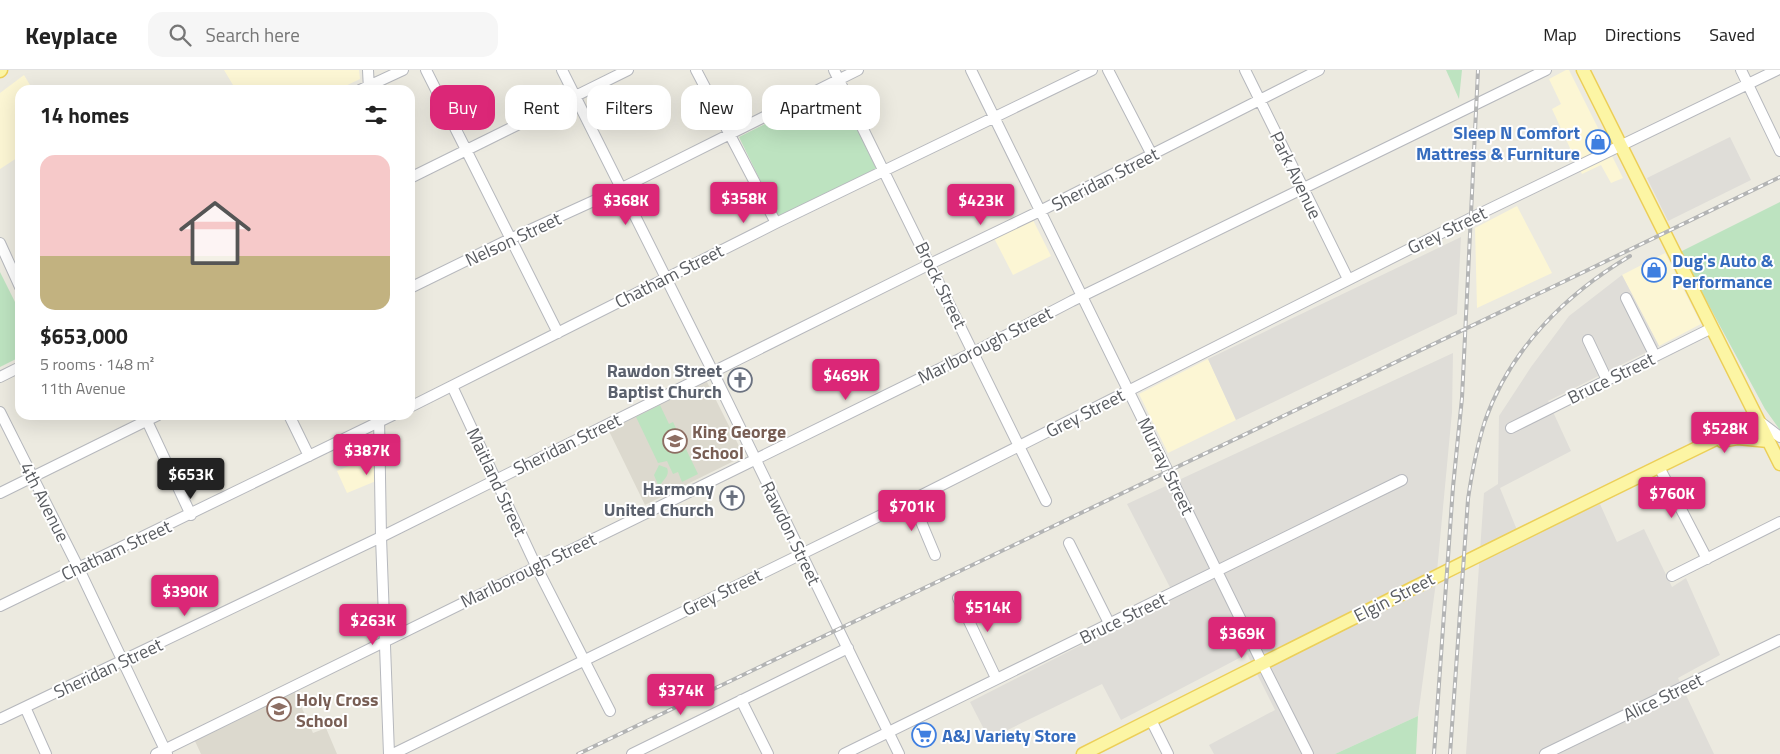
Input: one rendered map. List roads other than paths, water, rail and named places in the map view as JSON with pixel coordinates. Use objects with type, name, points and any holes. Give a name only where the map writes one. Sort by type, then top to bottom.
[{"type":"main road","points":[[1582,70],[1757,419],[1774,439],[1780,464]]},
{"type":"main road","name":"Elgin Street","points":[[1082,754],[1413,587],[1757,419]]},
{"type":"main road","name":"Elgin Street","points":[[1708,443],[1738,438],[1774,439]]},
{"type":"street","points":[[366,85],[368,70]]},
{"type":"street","points":[[374,85],[403,70]]},
{"type":"street","points":[[426,70],[558,333]]},
{"type":"street","name":"Rawdon Street","points":[[562,70],[569,85]]},
{"type":"street","points":[[577,96],[628,70]]},
{"type":"street","points":[[696,70],[776,222]]},
{"type":"street","name":"Nelson Street","points":[[415,286],[510,239],[622,188],[729,134],[837,75],[858,70]]},
{"type":"street","name":"Murray Street","points":[[971,70],[1308,754]]},
{"type":"street","name":"Chatham Street","points":[[415,404],[776,222],[1092,70]]},
{"type":"street","points":[[1108,70],[1152,155]]},
{"type":"street","name":"Park Avenue","points":[[1245,70],[1348,279]]},
{"type":"street","name":"Sheridan Street","points":[[0,719],[381,537],[1040,211],[1319,70]]},
{"type":"street","name":"Marlborough Street","points":[[163,753],[385,640],[756,460],[1083,296],[1546,70]]},
{"type":"street","points":[[1741,70],[1780,150]]},
{"type":"street","name":"Grey Street","points":[[391,754],[912,500],[1348,279],[1777,70]]},
{"type":"street","name":"Brock Street","points":[[837,75],[1046,501]]},
{"type":"street","name":"Rawdon Street","points":[[577,103],[622,188],[713,372],[899,754]]},
{"type":"street","points":[[415,175],[506,130]]},
{"type":"street","points":[[0,243],[15,275]]},
{"type":"street","points":[[1626,298],[1655,356]]},
{"type":"street","name":"Bruce Street","points":[[1511,428],[1712,328]]},
{"type":"street","points":[[1588,340],[1607,380]]},
{"type":"street","points":[[0,377],[15,370]]},
{"type":"street","name":"Maitland Street","points":[[452,386],[536,566],[610,711]]},
{"type":"street","name":"4th Avenue","points":[[0,412],[78,567],[163,753]]},
{"type":"street","points":[[291,420],[309,456]]},
{"type":"street","name":"Chatham Street","points":[[0,606],[190,515],[309,456],[375,420]]},
{"type":"street","points":[[379,420],[381,537],[391,754]]},
{"type":"street","points":[[0,493],[147,421],[190,515]]},
{"type":"street","points":[[1774,439],[1780,447]]},
{"type":"street","points":[[1659,467],[1707,559]]},
{"type":"street","name":"Bruce Street","points":[[844,754],[1402,480]]},
{"type":"street","points":[[912,500],[935,554]]},
{"type":"street","points":[[1672,576],[1780,522]]},
{"type":"street","points":[[1068,543],[1110,625]]},
{"type":"street","points":[[958,598],[996,678]]},
{"type":"street","name":"Alice Street","points":[[1545,754],[1780,640]]},
{"type":"street","points":[[632,754],[848,648]]},
{"type":"street","points":[[741,700],[768,754]]},
{"type":"street","points":[[25,708],[46,754]]},
{"type":"street","points":[[1151,720],[1168,754]]},
{"type":"railway","points":[[1434,754],[1453,487],[1462,398],[1478,70]]},
{"type":"railway","points":[[578,754],[1780,177]]},
{"type":"railway","points":[[1450,754],[1468,499],[1475,459],[1485,421],[1509,370],[1543,326],[1584,288],[1630,256]]},
{"type":"place","name":"Sleep N Comfort Mattress & Furniture","points":[[1598,142]]},
{"type":"place","name":"Dug's Auto & Performance","points":[[1654,270]]},
{"type":"place","name":"Rawdon Street Baptist Church","points":[[740,380]]},
{"type":"place","name":"King George School","points":[[675,441]]},
{"type":"place","name":"Harmony United Church","points":[[732,498]]},
{"type":"place","name":"Holy Cross School","points":[[279,709]]},
{"type":"place","name":"A&J Variety Store","points":[[924,735]]}]
